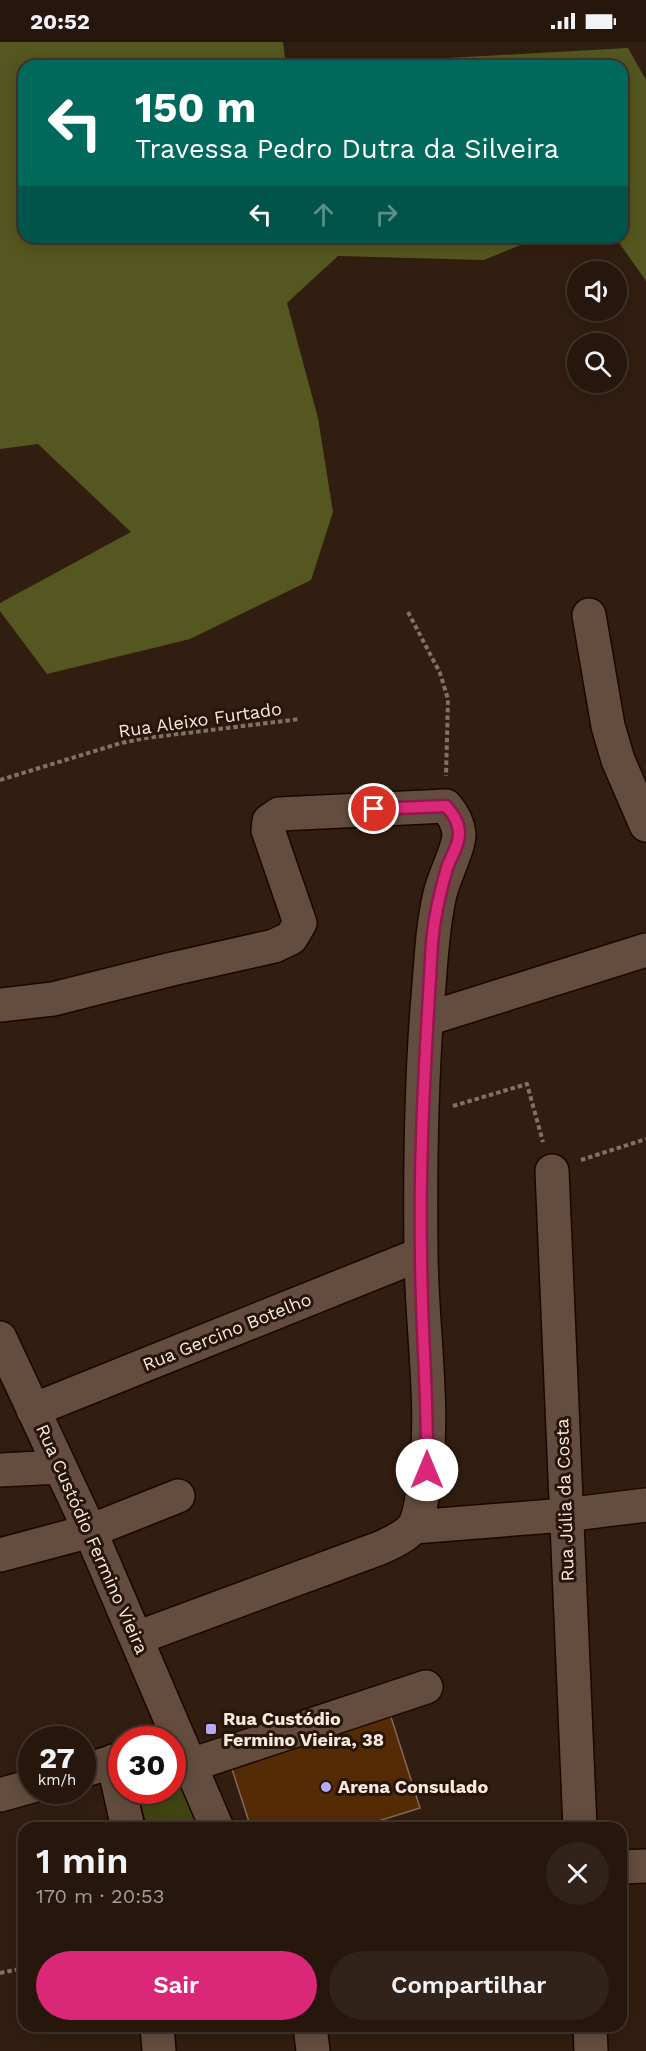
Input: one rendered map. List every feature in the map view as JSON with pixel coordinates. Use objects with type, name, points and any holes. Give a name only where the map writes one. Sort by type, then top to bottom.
[{"type":"street","points":[[590,615],[608,726],[618,760],[646,825]]},
{"type":"street","points":[[0,1005],[53,999],[274,946],[291,938],[300,923],[268,830],[269,821],[279,814],[446,806],[456,818],[459,831],[458,843],[440,894],[433,936],[427,1019],[422,1116],[421,1254],[428,1404],[427,1470],[421,1504],[413,1527],[398,1539],[380,1548],[137,1638]]},
{"type":"street","points":[[427,1019],[646,950]]},
{"type":"street","name":"Rua Júlia da Costa","points":[[552,1171],[580,1822]]},
{"type":"street","name":"Rua Gercino Botelho","points":[[33,1410],[421,1254]]},
{"type":"street","name":"Rua Custódio Fermino Vieira","points":[[0,1338],[90,1532],[137,1638],[172,1726]]},
{"type":"street","points":[[0,1470],[60,1467]]},
{"type":"street","points":[[0,1555],[90,1532],[178,1496]]},
{"type":"street","points":[[413,1527],[565,1515],[646,1505]]},
{"type":"street","points":[[186,1749],[426,1687]]},
{"type":"street","name":"Rua Custódio Fermino Vieira","points":[[186,1759],[214,1822]]},
{"type":"street","points":[[0,1795],[18,1790]]},
{"type":"street","points":[[124,1804],[127,1822]]},
{"type":"street","points":[[627,1867],[646,1866]]},
{"type":"street","points":[[157,2032],[159,2051]]},
{"type":"street","points":[[311,2032],[313,2051]]},
{"type":"street","points":[[590,2032],[591,2051]]},
{"type":"path","points":[[408,612],[440,673],[448,699],[446,806]]},
{"type":"path","name":"Rua Aleixo Furtado","points":[[0,780],[121,743],[300,719]]},
{"type":"path","points":[[422,1116],[527,1084],[552,1171],[646,1139]]},
{"type":"path","points":[[0,1973],[18,1969]]},
{"type":"green space","points":[[0,42],[283,42],[285,60],[18,60],[18,243],[525,243],[484,260],[338,256],[287,303],[318,418],[333,512],[311,580],[190,639],[47,674],[0,611],[0,603],[131,532],[38,444],[0,449]]},
{"type":"green space","points":[[628,48],[646,80],[646,281],[619,243],[628,243],[628,60],[413,60]]},
{"type":"green space","points":[[186,1800],[195,1822],[146,1822],[141,1804],[186,1804]]},
{"type":"building","name":"Arena Consulado","points":[[390,1714],[420,1808],[375,1822],[249,1822],[231,1766]]},
{"type":"place","name":"Rua Custódio Fermino Vieira, 38","points":[[211,1729]]},
{"type":"place","name":"Arena Consulado","points":[[326,1787]]},
{"type":"route","points":[[374,809],[446,806],[456,818],[459,831],[458,843],[440,894],[433,936],[423,1090],[420,1159],[421,1254],[428,1404],[427,1470]]}]
